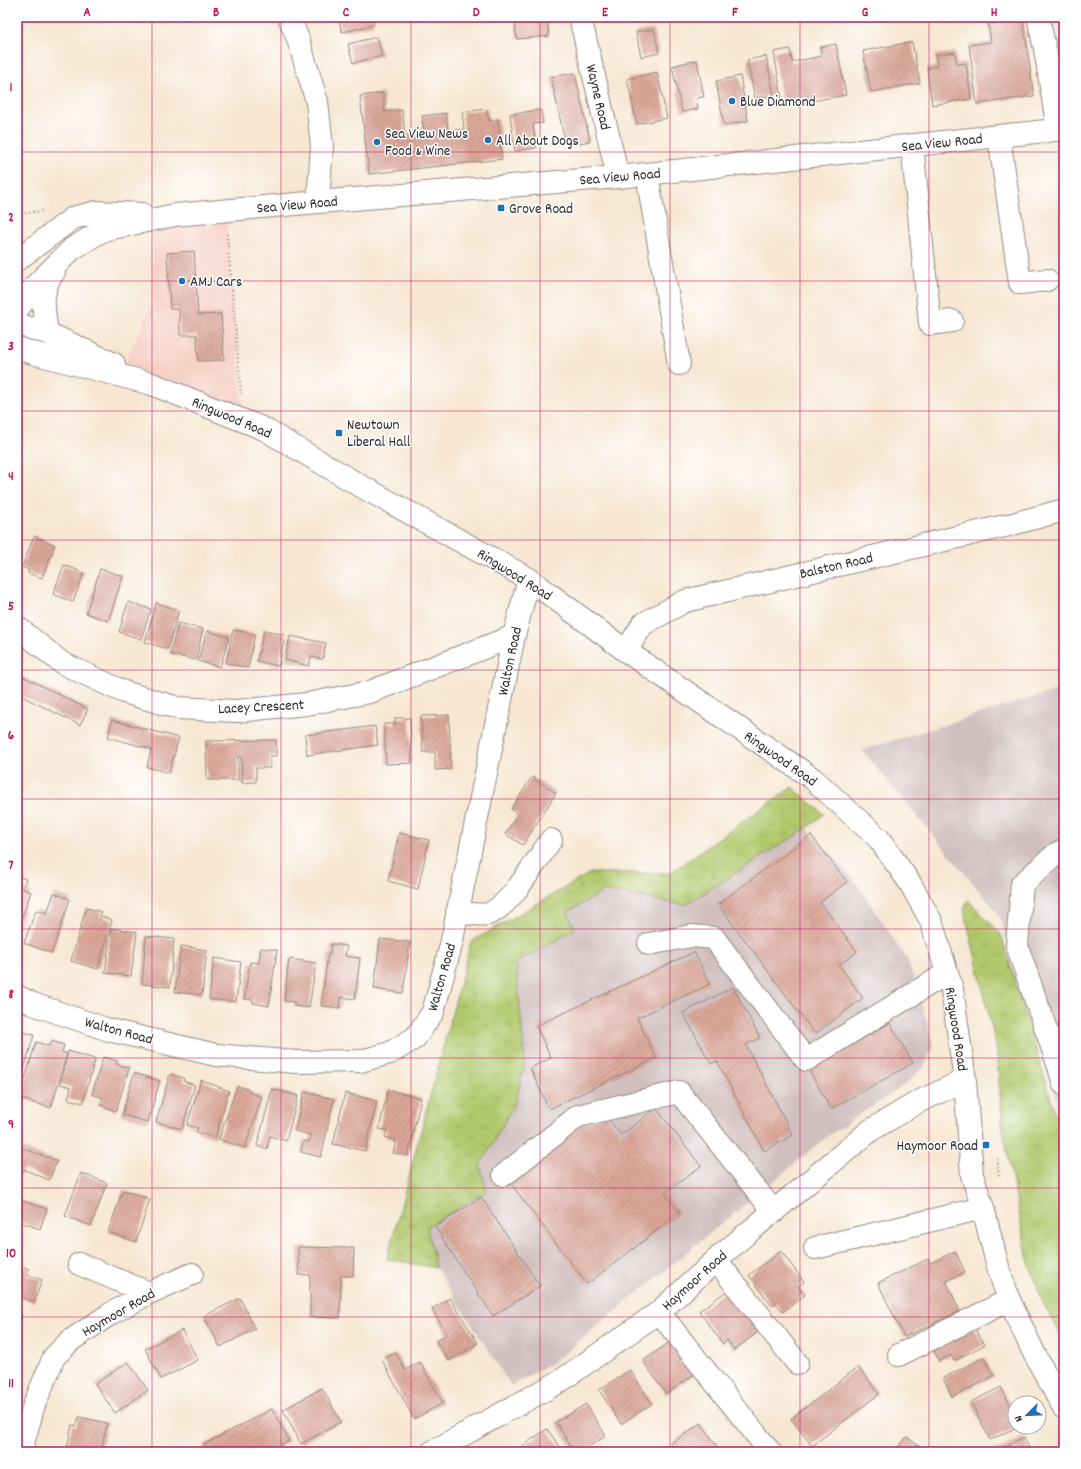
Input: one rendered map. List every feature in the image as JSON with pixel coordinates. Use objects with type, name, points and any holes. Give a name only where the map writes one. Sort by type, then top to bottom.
[{"type":"street","points":[[289,17],[298,39],[317,102],[322,146],[318,202]]},
{"type":"street","name":"Wayne Road","points":[[580,17],[618,177]]},
{"type":"street","points":[[1038,17],[1061,129]]},
{"type":"street","name":"Sea View Road","points":[[17,260],[73,218],[97,212],[175,215],[225,211],[618,177],[1061,129]]},
{"type":"street","points":[[999,136],[1020,283],[1047,280]]},
{"type":"street","points":[[912,145],[930,324],[952,321]]},
{"type":"street","points":[[647,174],[679,364]]},
{"type":"street","name":"Sea View Road","points":[[17,310],[34,287],[72,249],[104,230],[175,215]]},
{"type":"street","name":"Sea View Road","points":[[47,333],[44,292],[49,278],[72,249]]},
{"type":"street","name":"Ringwood Road","points":[[17,324],[47,333],[122,367],[152,384],[264,429],[359,485],[529,579],[626,651],[812,778],[878,839],[910,883],[931,921],[952,989],[965,1080],[972,1176],[983,1208],[998,1267],[1010,1300],[1035,1355],[1064,1408]]},
{"type":"street","points":[[17,338],[89,368]]},
{"type":"street","name":"Ringwood Road","points":[[17,348],[152,384]]},
{"type":"street","name":"Balston Road","points":[[626,651],[643,624],[685,601],[1002,527],[1064,510]]},
{"type":"street","name":"Walton Road","points":[[17,996],[33,1004],[109,1030],[216,1055],[296,1062],[361,1062],[390,1053],[416,1038],[433,1012],[451,945],[514,636],[529,579]]},
{"type":"street","name":"Lacey Crescent","points":[[17,627],[62,663],[124,692],[178,708],[237,711],[307,704],[370,692],[514,636]]},
{"type":"street","points":[[457,912],[486,914],[497,910],[513,894],[551,840]]},
{"type":"street","points":[[1064,850],[1056,854],[1022,884],[1017,946],[1060,1067],[1064,1084]]},
{"type":"street","points":[[649,944],[691,936],[714,938],[806,1060],[947,973]]},
{"type":"street","name":"Haymoor Road","points":[[432,1452],[559,1382],[658,1312],[716,1260],[871,1130],[918,1102],[965,1080]]},
{"type":"street","points":[[504,1174],[578,1116],[679,1092],[774,1212]]},
{"type":"street","points":[[815,1248],[983,1208]]},
{"type":"street","points":[[716,1260],[797,1363]]},
{"type":"street","points":[[79,1264],[149,1294]]},
{"type":"street","name":"Haymoor Road","points":[[23,1452],[23,1443],[34,1405],[54,1357],[70,1341],[110,1314],[192,1274]]},
{"type":"street","points":[[899,1355],[1010,1300]]},
{"type":"street","points":[[658,1312],[770,1452]]},
{"type":"path","points":[[225,211],[244,421]]},
{"type":"path","points":[[996,1152],[1000,1183]]},
{"type":"shaded area","points":[[225,211],[244,421],[122,367],[153,304],[153,220]]},
{"type":"shaded area","points":[[1064,688],[1064,1121],[998,913],[862,750]]},
{"type":"shaded area","points":[[807,828],[858,885],[908,961],[934,1044],[924,1067],[907,1083],[828,1136],[555,1361],[511,1386],[436,1268],[426,1227],[487,1191],[480,1166],[516,1101],[525,1063],[516,963],[575,929],[568,912],[604,891],[685,905]]},
{"type":"green space","points":[[792,787],[824,814],[807,828],[685,905],[605,891],[568,912],[575,929],[516,963],[525,1063],[516,1101],[480,1166],[487,1191],[427,1227],[436,1268],[387,1259],[471,942],[590,873],[670,873]]},
{"type":"green space","points":[[968,900],[1001,934],[1064,1143],[1064,1340],[1043,1303],[1028,1260],[1003,1130],[996,1045],[964,909]]},
{"type":"building","points":[[338,17],[372,17],[374,25],[342,32]]},
{"type":"building","points":[[514,17],[547,17],[549,36],[517,39]]},
{"type":"building","points":[[627,17],[652,17],[652,18],[629,23]]},
{"type":"building","points":[[1023,19],[1034,96],[977,104],[969,45],[991,42],[988,24]]},
{"type":"building","points":[[654,29],[659,53],[641,57],[636,32]]},
{"type":"building","points":[[377,37],[382,56],[353,63],[348,44]]},
{"type":"building","points":[[912,42],[920,83],[871,92],[863,51]]},
{"type":"building","points":[[836,44],[846,95],[783,106],[774,52],[790,49],[792,62],[822,56],[820,47]]},
{"type":"building","points":[[955,52],[957,64],[966,63],[971,99],[932,105],[927,68],[937,66],[935,55]]},
{"type":"building","points":[[766,56],[774,95],[755,98],[747,60]]},
{"type":"building","points":[[697,60],[704,97],[697,98],[698,109],[682,112],[672,66]]},
{"type":"building","points":[[657,72],[667,118],[637,124],[627,79]]},
{"type":"building","points":[[575,73],[590,141],[566,146],[551,77]]},
{"type":"building","name":"Blue Diamond","points":[[740,76],[748,121],[724,125],[716,81]]},
{"type":"building","points":[[383,93],[385,112],[402,110],[405,135],[424,133],[422,116],[446,113],[448,131],[464,129],[462,112],[487,109],[489,121],[498,119],[502,159],[369,174],[360,96]]},
{"type":"building","points":[[541,110],[543,123],[533,124],[536,148],[515,151],[510,114]]},
{"type":"building","name":"AMJ Cars","points":[[194,251],[198,315],[221,314],[224,360],[198,361],[197,335],[180,335],[179,309],[170,309],[167,253]]},
{"type":"building","points":[[34,536],[55,545],[42,578],[28,573],[29,570],[22,567]]},
{"type":"building","points":[[64,565],[84,573],[73,602],[53,594]]},
{"type":"building","points":[[100,569],[123,576],[108,621],[86,613]]},
{"type":"building","points":[[128,602],[151,609],[141,639],[119,632]]},
{"type":"building","points":[[156,603],[179,610],[168,649],[145,642]]},
{"type":"building","points":[[178,623],[203,629],[196,660],[170,654]]},
{"type":"building","points":[[233,630],[255,634],[248,668],[226,663]]},
{"type":"building","points":[[264,630],[285,635],[279,666],[257,661]]},
{"type":"building","points":[[207,631],[229,637],[220,667],[198,661]]},
{"type":"building","points":[[290,636],[326,643],[323,659],[311,657],[309,666],[285,660]]},
{"type":"building","points":[[24,677],[88,709],[80,725],[17,694]]},
{"type":"building","points":[[449,715],[451,769],[435,770],[435,752],[423,752],[421,716]]},
{"type":"building","points":[[395,718],[410,718],[412,763],[386,764],[384,724],[395,724]]},
{"type":"building","points":[[112,720],[179,738],[169,773],[147,767],[151,749],[108,737]]},
{"type":"building","points":[[375,726],[378,745],[307,755],[305,735]]},
{"type":"building","points":[[276,740],[276,756],[270,756],[270,768],[256,768],[256,782],[242,783],[241,757],[238,757],[238,780],[207,780],[206,741]]},
{"type":"building","points":[[532,777],[556,793],[523,845],[505,834],[518,814],[511,809]]},
{"type":"building","points":[[399,833],[429,840],[418,889],[388,881]]},
{"type":"building","points":[[811,835],[847,882],[820,902],[857,952],[839,965],[863,998],[815,1034],[718,904]]},
{"type":"building","points":[[17,876],[26,879],[23,889],[31,892],[17,931]]},
{"type":"building","points":[[54,893],[70,899],[52,953],[24,943],[36,910],[47,913]]},
{"type":"building","points":[[86,908],[102,912],[100,916],[112,920],[98,969],[71,961]]},
{"type":"building","points":[[111,928],[137,932],[131,976],[105,973]]},
{"type":"building","points":[[146,936],[174,939],[170,987],[142,984]]},
{"type":"building","points":[[380,939],[410,942],[403,993],[374,989]]},
{"type":"building","points":[[331,944],[347,946],[345,956],[360,958],[355,999],[341,997],[340,1008],[321,1006],[328,954],[330,955]]},
{"type":"building","points":[[181,946],[207,950],[202,995],[175,992]]},
{"type":"building","points":[[261,948],[277,950],[269,1006],[253,1003],[253,1000],[244,999],[250,962],[259,963]]},
{"type":"building","points":[[694,952],[710,984],[637,1018],[656,1058],[549,1109],[530,1068],[551,1058],[536,1026]]},
{"type":"building","points":[[214,958],[241,962],[236,1002],[209,999]]},
{"type":"building","points":[[289,959],[316,963],[309,1008],[294,1006],[294,1002],[284,1001]]},
{"type":"building","points":[[733,987],[760,1038],[746,1045],[793,1135],[764,1151],[717,1061],[711,1064],[683,1013]]},
{"type":"building","points":[[890,1023],[913,1063],[831,1109],[809,1070]]},
{"type":"building","points":[[17,1030],[34,1035],[21,1080],[17,1079]]},
{"type":"building","points":[[51,1041],[64,1045],[62,1052],[67,1054],[51,1108],[19,1098],[36,1042],[49,1046]]},
{"type":"building","points":[[68,1051],[95,1059],[83,1103],[68,1099],[71,1087],[60,1084]]},
{"type":"building","points":[[103,1057],[117,1061],[116,1064],[129,1068],[116,1111],[100,1105],[103,1098],[92,1094]]},
{"type":"building","points":[[134,1073],[160,1081],[148,1122],[122,1115]]},
{"type":"building","points":[[170,1074],[184,1078],[183,1081],[195,1085],[182,1129],[156,1122]]},
{"type":"building","points":[[201,1080],[229,1091],[215,1138],[196,1132],[198,1128],[187,1125]]},
{"type":"building","points":[[237,1086],[250,1090],[249,1092],[262,1097],[245,1148],[219,1139]]},
{"type":"building","points":[[272,1089],[298,1096],[286,1141],[270,1136],[267,1149],[257,1146]]},
{"type":"building","points":[[388,1090],[421,1098],[408,1156],[393,1153],[396,1140],[385,1137],[387,1130],[379,1129]]},
{"type":"building","points":[[304,1092],[334,1099],[321,1157],[301,1152],[303,1141],[309,1142],[311,1135],[295,1131]]},
{"type":"building","points":[[345,1093],[377,1101],[365,1151],[333,1144]]},
{"type":"building","points":[[656,1108],[701,1166],[665,1193],[680,1213],[587,1284],[508,1180],[579,1126],[606,1116],[621,1135]]},
{"type":"building","points":[[17,1146],[57,1161],[49,1180],[23,1169],[17,1183]]},
{"type":"building","points":[[81,1173],[107,1183],[91,1226],[65,1216]]},
{"type":"building","points":[[123,1190],[150,1199],[136,1242],[108,1232]]},
{"type":"building","points":[[481,1197],[540,1286],[493,1316],[435,1227]]},
{"type":"building","points":[[17,1199],[47,1209],[40,1229],[17,1221]]},
{"type":"building","points":[[298,1247],[354,1248],[353,1276],[341,1276],[340,1318],[310,1317],[310,1275],[299,1275]]},
{"type":"building","points":[[781,1251],[804,1282],[798,1286],[805,1295],[783,1312],[776,1303],[772,1306],[749,1275]]},
{"type":"building","points":[[955,1251],[965,1272],[946,1281],[960,1311],[904,1337],[878,1283],[928,1259],[930,1263]]},
{"type":"building","points":[[17,1264],[29,1269],[27,1275],[42,1280],[34,1302],[17,1296]]},
{"type":"building","points":[[731,1288],[755,1320],[750,1324],[757,1333],[734,1350],[727,1340],[723,1344],[699,1311]]},
{"type":"building","points":[[240,1298],[255,1329],[220,1347],[204,1316]]},
{"type":"building","points":[[450,1298],[478,1343],[449,1361],[436,1341],[447,1334],[432,1309]]},
{"type":"building","points":[[17,1313],[22,1315],[17,1330]]},
{"type":"building","points":[[974,1327],[984,1345],[954,1361],[951,1355],[939,1361],[933,1349]]},
{"type":"building","points":[[182,1330],[198,1360],[161,1379],[145,1349]]},
{"type":"building","points":[[671,1341],[695,1374],[666,1394],[643,1361]]},
{"type":"building","points":[[396,1353],[405,1370],[420,1362],[443,1403],[414,1419],[382,1360]]},
{"type":"building","points":[[984,1357],[994,1376],[952,1397],[943,1378]]},
{"type":"building","points":[[128,1362],[148,1390],[115,1413],[95,1384]]},
{"type":"building","points":[[858,1367],[879,1394],[812,1446],[791,1419]]},
{"type":"building","points":[[630,1370],[652,1404],[621,1424],[599,1390]]},
{"type":"building","points":[[1001,1387],[1007,1399],[1007,1432],[990,1440],[971,1402]]},
{"type":"building","points":[[322,1388],[341,1422],[301,1444],[283,1410]]},
{"type":"building","points":[[586,1404],[606,1436],[580,1452],[574,1452],[556,1422]]},
{"type":"building","points":[[272,1409],[289,1441],[268,1452],[207,1452],[203,1445]]},
{"type":"building","points":[[79,1417],[107,1423],[101,1452],[66,1452],[72,1425],[76,1426]]},
{"type":"building","points":[[701,1423],[721,1452],[676,1452],[670,1444]]},
{"type":"building","points":[[547,1429],[562,1450],[559,1452],[522,1452],[519,1448]]},
{"type":"building","points":[[907,1437],[920,1447],[916,1452],[894,1452]]},
{"type":"building","points":[[1024,1437],[1031,1452],[993,1452]]},
{"type":"place","name":"Blue Diamond","points":[[732,101]]},
{"type":"place","name":"All About Dogs","points":[[488,140]]},
{"type":"place","name":"Sea View News Food & Wine","points":[[377,142]]},
{"type":"place","name":"Grove Road","points":[[501,208]]},
{"type":"place","name":"AMJ Cars","points":[[182,281]]},
{"type":"place","name":"Newtown Liberal Hall","points":[[339,433]]},
{"type":"place","name":"Haymoor Road","points":[[986,1145]]}]
